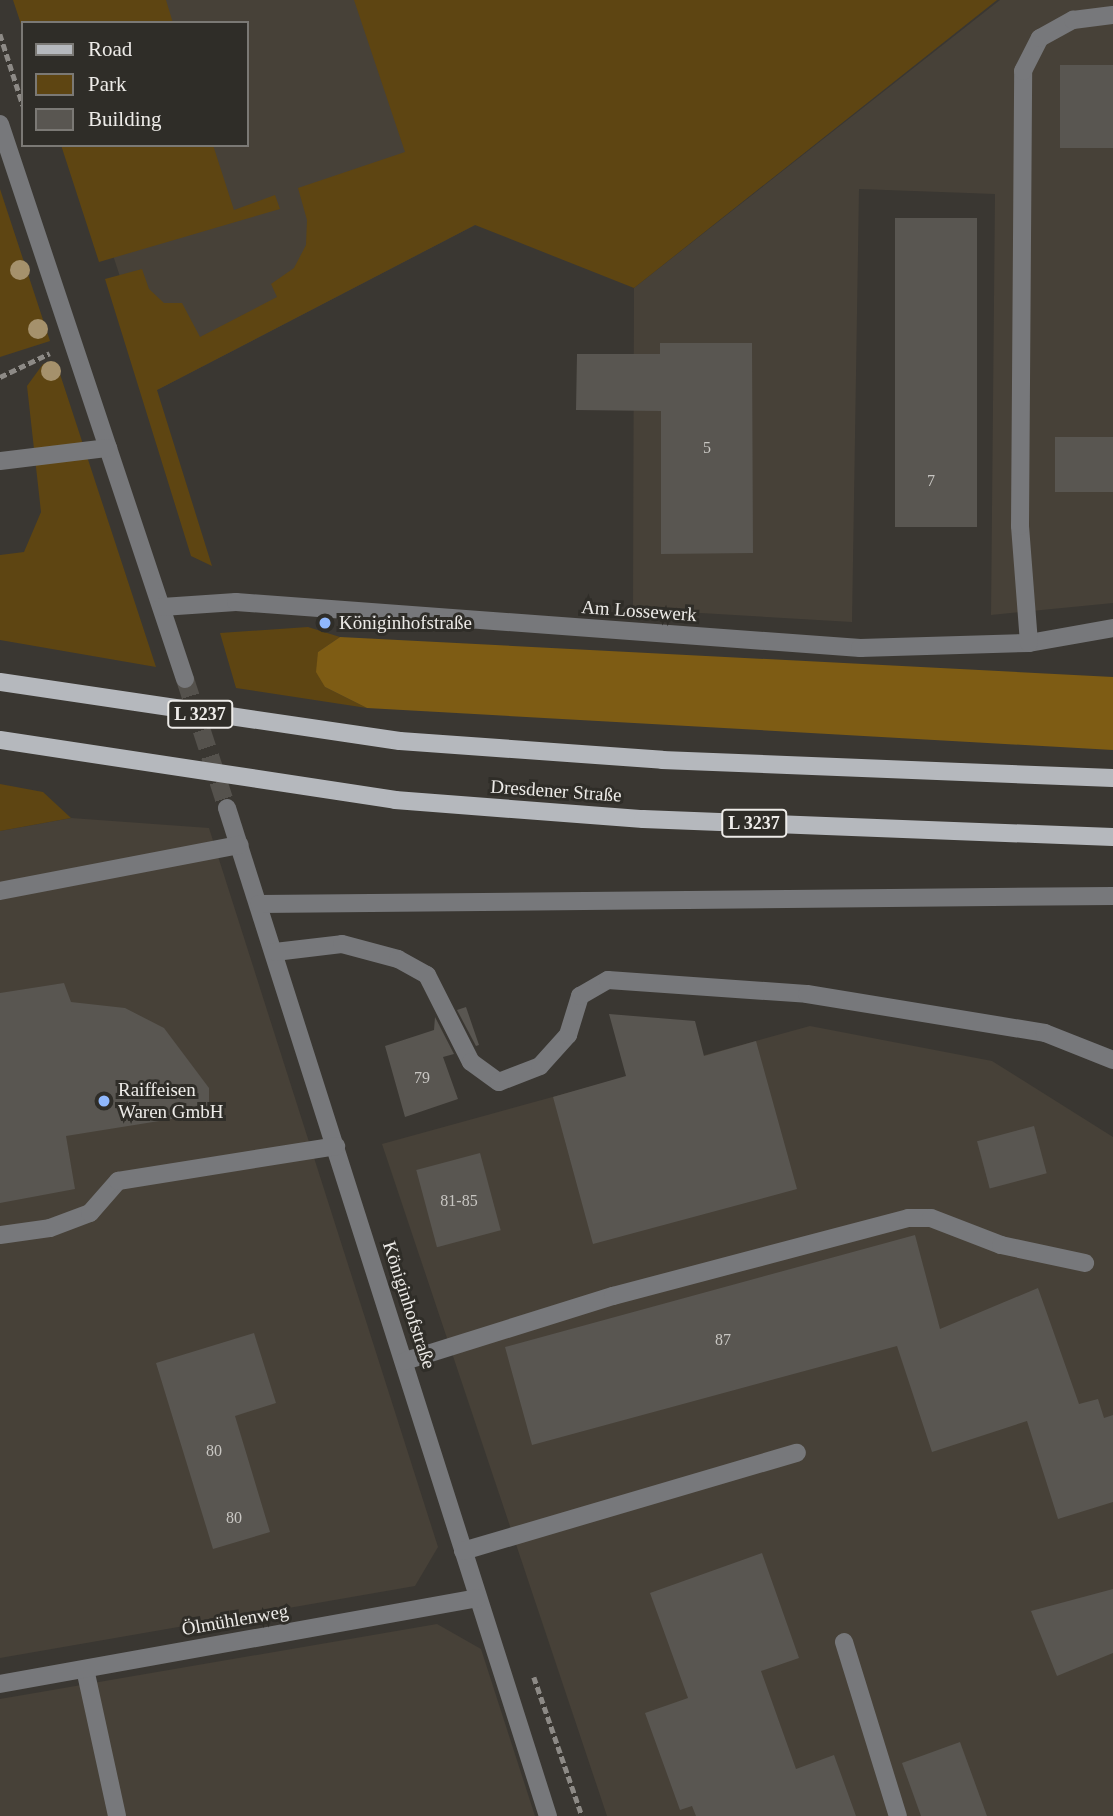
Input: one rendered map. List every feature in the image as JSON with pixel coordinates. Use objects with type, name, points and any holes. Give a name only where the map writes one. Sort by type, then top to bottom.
[{"type":"main road","name":"Dresdener Straße","points":[[0,682],[400,741],[662,760],[1113,778]]},
{"type":"main road","name":"Dresdener Straße","points":[[0,740],[395,800],[643,819],[1113,838]]},
{"type":"street","points":[[1029,643],[1020,526],[1023,71],[1040,38],[1073,20],[1113,15]]},
{"type":"street","points":[[0,124],[185,679]]},
{"type":"street","points":[[0,461],[108,448]]},
{"type":"street","name":"Am Lossewerk","points":[[162,607],[236,602],[860,648],[1029,643],[1113,628]]},
{"type":"street","name":"Königinhofstraße","points":[[227,807],[548,1816]]},
{"type":"street","points":[[0,891],[240,845]]},
{"type":"street","points":[[259,904],[1113,896]]},
{"type":"street","points":[[275,952],[342,944],[398,959],[427,975],[471,1062],[499,1082],[540,1066],[568,1035],[580,996],[608,980],[807,993],[1045,1033],[1113,1060]]},
{"type":"street","points":[[0,1235],[50,1228],[90,1213],[118,1181],[336,1146]]},
{"type":"street","points":[[405,1361],[613,1296],[908,1218],[931,1218],[1001,1245],[1084,1263]]},
{"type":"street","points":[[463,1551],[797,1454]]},
{"type":"street","name":"Ölmühlenweg","points":[[0,1684],[477,1598]]},
{"type":"street","points":[[844,1642],[898,1816]]},
{"type":"street","points":[[85,1669],[117,1816]]},
{"type":"path","points":[[0,34],[21,99]]},
{"type":"path","points":[[0,377],[74,345]]},
{"type":"shaded area","points":[[29,0],[398,0],[475,225],[157,390],[78,147],[248,147],[248,21],[35,21]]},
{"type":"shaded area","points":[[1000,0],[1113,0],[1113,603],[991,615],[995,194],[859,189],[852,622],[633,609],[634,288]]},
{"type":"shaded area","points":[[340,637],[1113,677],[1113,750],[367,708],[325,687],[316,672],[318,652]]},
{"type":"shaded area","points":[[71,818],[209,828],[438,1547],[415,1586],[0,1658],[0,831]]},
{"type":"shaded area","points":[[810,1026],[992,1061],[1113,1137],[1113,1816],[607,1816],[382,1144]]},
{"type":"shaded area","points":[[437,1624],[481,1649],[535,1816],[0,1816],[0,1699]]},
{"type":"green space","points":[[13,0],[166,0],[172,21],[21,21],[21,24]]},
{"type":"green space","points":[[354,0],[997,0],[634,288],[475,225],[157,390],[212,566],[191,556],[105,279],[142,269],[149,289],[164,303],[182,303],[200,337],[277,297],[271,284],[294,268],[306,245],[307,220],[298,188],[405,152]]},
{"type":"green space","points":[[62,147],[214,147],[234,210],[275,195],[280,209],[99,262]]},
{"type":"green space","points":[[0,189],[50,341],[0,357]]},
{"type":"green space","points":[[56,362],[156,667],[0,640],[0,555],[24,552],[41,512],[27,386],[43,364]]},
{"type":"green space","points":[[308,627],[340,637],[318,652],[325,687],[367,708],[236,688],[220,633]]},
{"type":"green space","points":[[0,784],[43,792],[71,818],[0,831]]},
{"type":"building","points":[[1060,65],[1113,65],[1113,148],[1060,148]]},
{"type":"building","points":[[895,218],[977,218],[977,527],[895,527]]},
{"type":"building","points":[[660,343],[752,343],[753,553],[661,554],[661,411],[576,410],[577,354],[660,354]]},
{"type":"building","points":[[1055,437],[1113,437],[1113,492],[1055,492]]},
{"type":"building","name":"Raiffeisen Waren GmbH","points":[[64,983],[71,1002],[125,1008],[164,1028],[209,1088],[209,1113],[66,1136],[75,1189],[0,1203],[0,993]]},
{"type":"building","points":[[466,1007],[479,1045],[476,1046],[457,1010]]},
{"type":"building","points":[[609,1014],[695,1021],[704,1056],[756,1041],[797,1189],[593,1244],[553,1097],[626,1076]]},
{"type":"building","points":[[435,1017],[454,1054],[443,1057],[458,1099],[405,1117],[385,1046],[434,1030]]},
{"type":"building","points":[[1034,1126],[1047,1173],[990,1189],[977,1141]]},
{"type":"building","points":[[480,1153],[501,1230],[437,1247],[416,1170]]},
{"type":"building","points":[[915,1235],[940,1329],[1038,1288],[1079,1404],[1098,1399],[1104,1418],[1113,1415],[1113,1502],[1058,1519],[1027,1421],[932,1452],[897,1346],[532,1445],[505,1347]]},
{"type":"building","points":[[254,1333],[276,1403],[235,1416],[270,1532],[213,1549],[156,1363]]},
{"type":"building","points":[[762,1553],[799,1658],[761,1671],[796,1769],[834,1755],[856,1816],[696,1816],[692,1806],[680,1810],[645,1713],[688,1698],[650,1593]]},
{"type":"building","points":[[1113,1589],[1113,1653],[1057,1676],[1031,1611]]},
{"type":"building","points":[[960,1742],[987,1816],[921,1816],[902,1763]]},
{"type":"tunnel","points":[[185,679],[227,808]]},
{"type":"place","name":"Königinhofstraße","points":[[325,623]]},
{"type":"place","name":"Raiffeisen Waren GmbH","points":[[104,1101]]}]
